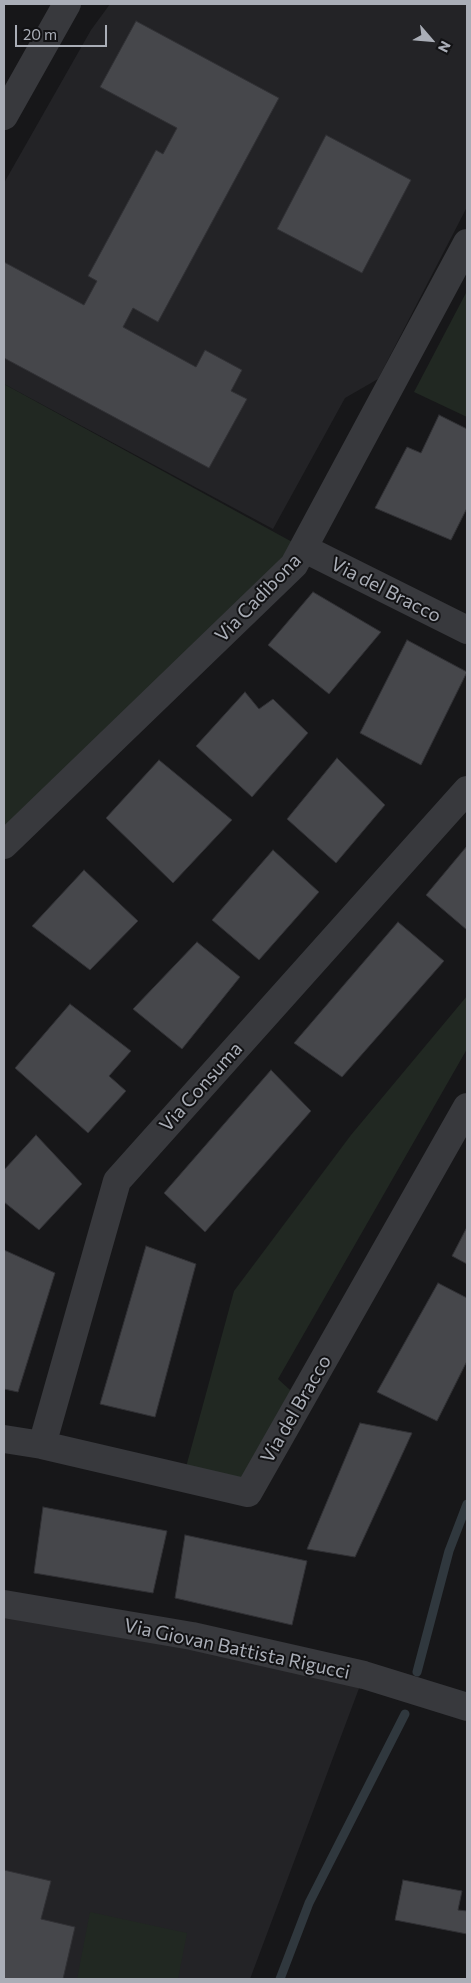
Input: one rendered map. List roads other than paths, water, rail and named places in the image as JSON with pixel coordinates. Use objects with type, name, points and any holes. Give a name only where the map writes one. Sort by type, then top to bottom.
[{"type":"street","points":[[4,116],[67,4]]},
{"type":"street","name":"Via Cadibona","points":[[4,845],[294,565],[305,549],[467,243]]},
{"type":"street","name":"Via del Bracco","points":[[305,549],[467,630]]},
{"type":"street","name":"Via Consuma","points":[[42,1445],[117,1181],[467,790]]},
{"type":"street","name":"Via del Bracco","points":[[4,1439],[42,1445],[248,1493],[467,1107]]},
{"type":"street","name":"Via Giovan Battista Rigucci","points":[[4,1604],[192,1636],[364,1675],[467,1708]]},
{"type":"waterway","points":[[417,1672],[449,1551],[467,1504]]},
{"type":"waterway","points":[[280,1979],[309,1903],[405,1714]]}]
